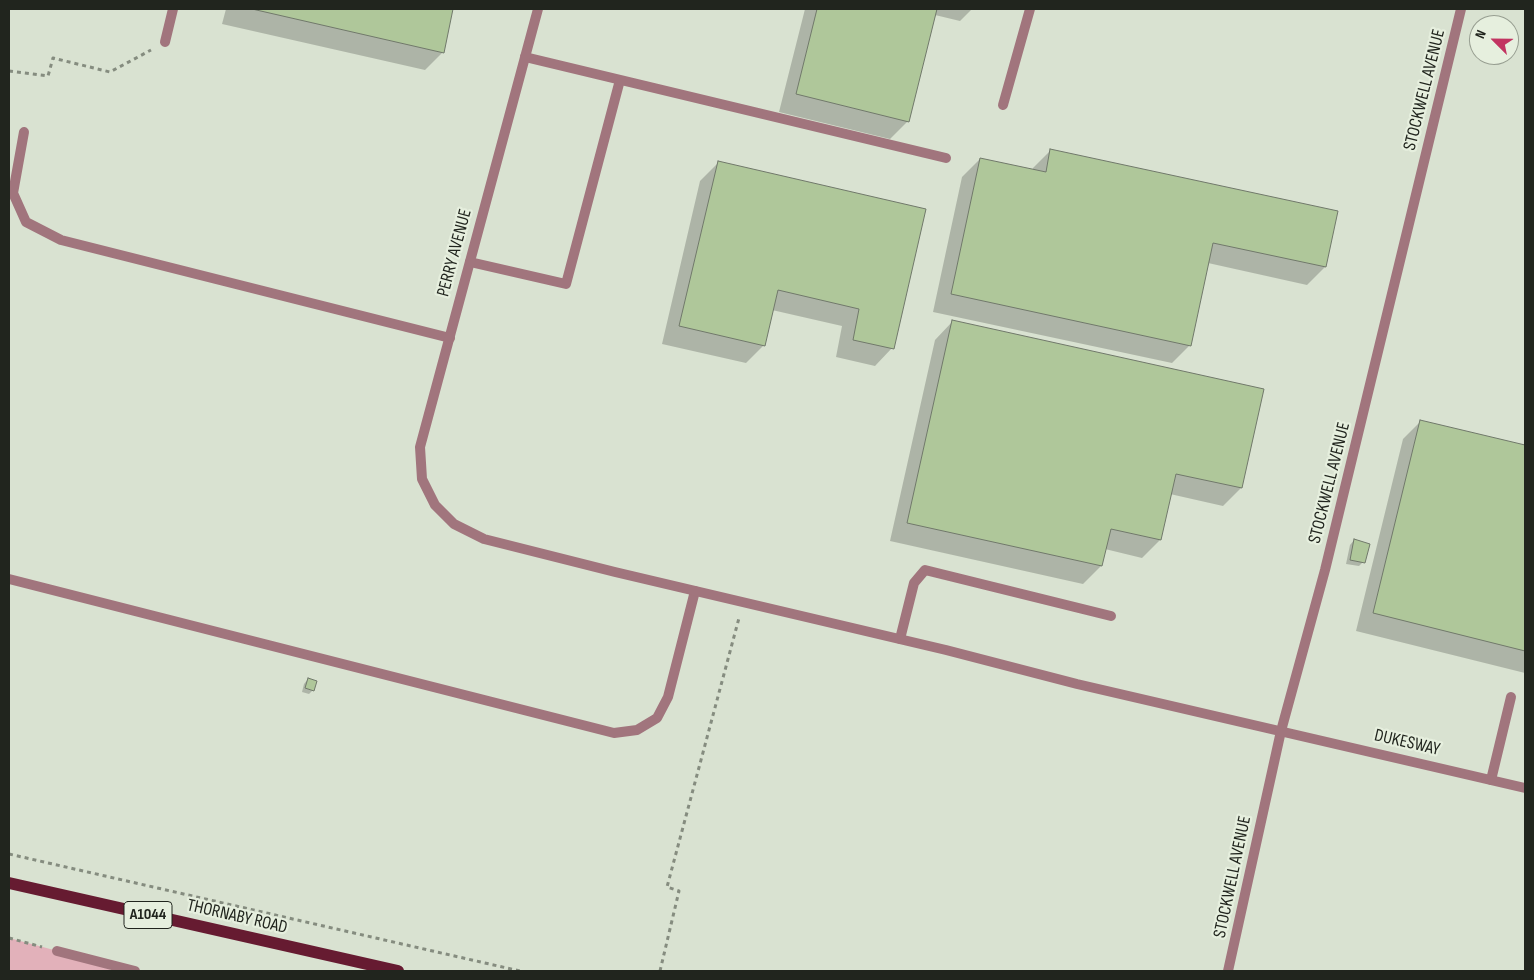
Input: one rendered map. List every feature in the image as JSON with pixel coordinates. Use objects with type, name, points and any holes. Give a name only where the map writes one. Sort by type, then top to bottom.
[{"type":"main road","name":"THORNABY ROAD","points":[[9,882],[398,971]]},
{"type":"street","points":[[166,42],[174,9]]},
{"type":"street","name":"PERRY AVENUE","points":[[538,9],[420,447],[422,479],[435,505],[454,524],[484,539],[900,639]]},
{"type":"street","points":[[1003,105],[1030,9]]},
{"type":"street","name":"STOCKWELL AVENUE","points":[[1230,969],[1281,731],[1325,570],[1461,9]]},
{"type":"street","points":[[525,57],[946,158]]},
{"type":"street","points":[[470,262],[566,284],[620,80]]},
{"type":"street","points":[[24,132],[13,193],[26,222],[61,240],[450,338]]},
{"type":"street","points":[[900,639],[914,583],[925,570],[1111,616]]},
{"type":"street","points":[[9,579],[614,733],[637,730],[657,718],[661,711],[668,697],[695,591]]},
{"type":"street","name":"DUKESWAY","points":[[900,639],[1077,684],[1525,788]]},
{"type":"street","points":[[1491,780],[1511,697]]},
{"type":"street","points":[[57,951],[135,971]]},
{"type":"path","points":[[9,71],[48,76],[54,58],[110,72],[166,42]]},
{"type":"path","points":[[660,971],[679,890],[668,887],[743,602]]},
{"type":"path","points":[[9,854],[520,971]]},
{"type":"path","points":[[9,938],[57,951]]},
{"type":"shaded area","points":[[9,938],[110,965],[110,971],[9,971]]},
{"type":"building","points":[[252,9],[453,9],[444,53]]},
{"type":"building","points":[[817,9],[937,9],[909,122],[796,94]]},
{"type":"building","points":[[1050,149],[1338,211],[1326,267],[1213,243],[1191,346],[951,294],[980,158],[1046,172]]},
{"type":"building","points":[[718,161],[926,209],[894,349],[853,340],[859,309],[778,290],[765,346],[679,326]]},
{"type":"building","points":[[952,320],[1264,389],[1242,488],[1176,474],[1161,540],[1111,529],[1102,566],[907,523]]},
{"type":"building","points":[[1420,420],[1525,445],[1525,651],[1373,613]]},
{"type":"building","points":[[1354,539],[1370,544],[1365,563],[1350,560]]},
{"type":"building","points":[[308,678],[317,681],[314,691],[305,688]]}]
